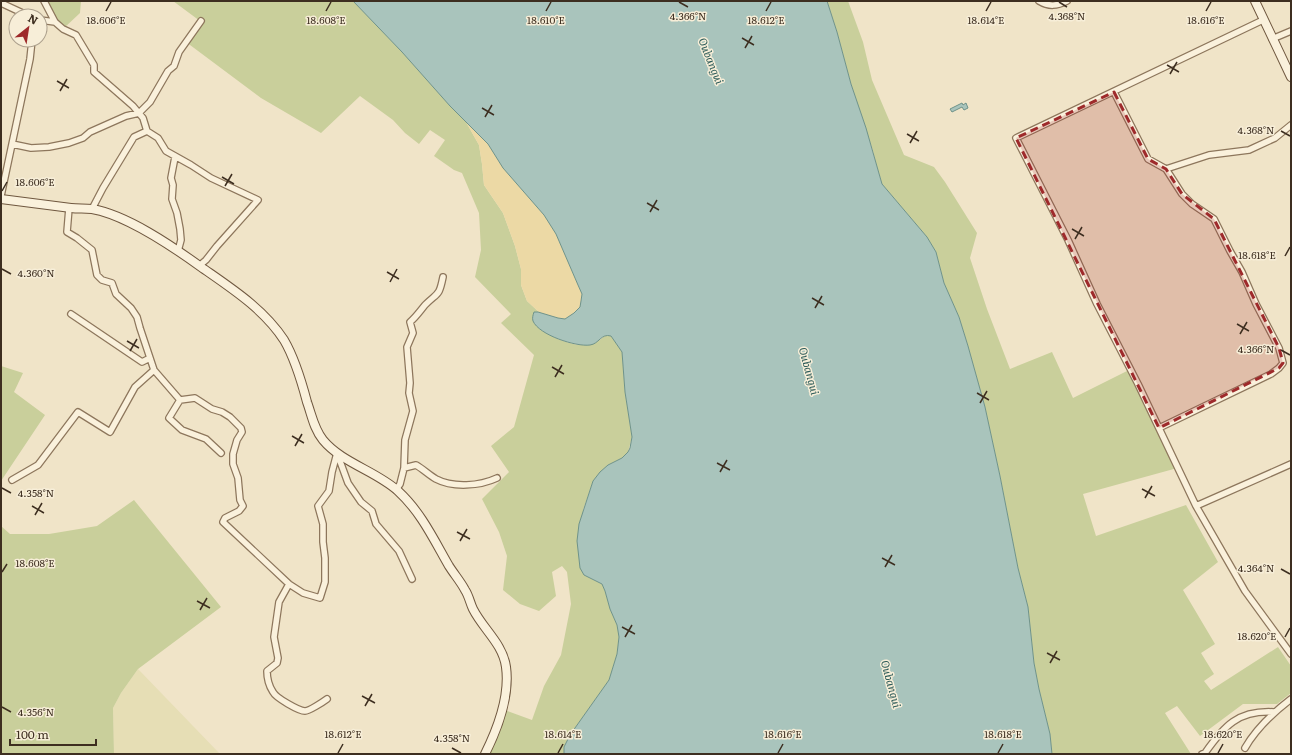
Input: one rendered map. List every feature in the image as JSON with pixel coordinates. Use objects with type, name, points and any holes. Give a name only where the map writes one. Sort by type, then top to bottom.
[{"type":"main road","points":[[1255,1],[1291,77]]},
{"type":"main road","points":[[1,200],[69,208],[92,209],[147,231],[178,251],[253,306],[274,326],[285,343],[301,382],[316,429],[324,441],[337,452],[380,478],[405,499],[427,527],[465,590],[474,610],[496,642],[506,665],[507,682],[499,725],[485,754]]},
{"type":"street","points":[[44,1],[55,22],[63,29],[76,35],[94,65],[94,72],[133,106],[143,118],[147,131],[158,138],[166,151],[192,165],[211,178],[258,200],[206,260],[199,266]]},
{"type":"street","points":[[1039,1],[1058,6],[1067,1]]},
{"type":"street","points":[[1,2],[13,8]]},
{"type":"street","points":[[1263,20],[1016,138],[1068,240],[1097,304],[1138,384],[1196,506],[1246,591],[1291,654]]},
{"type":"street","points":[[48,21],[55,22]]},
{"type":"street","points":[[12,144],[32,148],[49,147],[68,143],[83,138],[90,132],[126,116],[139,113],[150,102],[168,71],[174,66],[179,52],[200,21]]},
{"type":"street","points":[[1272,39],[1291,31]]},
{"type":"street","points":[[1,196],[31,48]]},
{"type":"street","points":[[1114,92],[1148,159],[1166,169],[1182,194],[1192,204],[1214,219],[1279,348],[1283,362],[1279,368],[1271,374],[1159,428]]},
{"type":"street","points":[[1166,169],[1209,155],[1249,150],[1275,138],[1291,125]]},
{"type":"street","points":[[92,209],[134,137],[147,131]]},
{"type":"street","points":[[175,157],[171,178],[173,186],[172,199],[180,229],[181,240],[178,251]]},
{"type":"street","points":[[69,208],[67,232],[92,250],[97,275],[102,280],[112,283],[116,294],[137,316],[154,370],[180,400]]},
{"type":"street","points":[[396,490],[400,484],[404,468],[405,440],[413,411],[409,393],[410,383],[407,347],[413,333],[410,322],[436,297],[440,291],[443,277]]},
{"type":"street","points":[[71,314],[142,362],[150,358]]},
{"type":"street","points":[[12,480],[38,465],[78,412],[110,432],[135,387],[154,370]]},
{"type":"street","points":[[180,400],[195,398],[212,409],[222,412],[230,417],[241,428],[242,432],[233,454],[233,464],[238,478],[240,500],[243,506],[239,511],[224,518],[223,522],[289,584],[303,593],[320,598],[325,582],[326,558],[323,542],[323,524],[318,506],[329,491],[337,452]]},
{"type":"street","points":[[180,400],[169,418],[182,430],[206,439],[221,453]]},
{"type":"street","points":[[337,452],[348,483],[362,502],[372,511],[376,524],[399,551],[412,579]]},
{"type":"street","points":[[1196,506],[1291,464]]},
{"type":"street","points":[[404,468],[416,465],[436,479],[448,483],[468,484],[490,482],[497,478]]},
{"type":"street","points":[[289,584],[279,602],[274,637],[278,658],[277,663],[267,671],[267,677],[272,692],[304,711],[310,710],[314,705],[320,704],[327,699]]},
{"type":"street","points":[[1246,748],[1257,730],[1265,724],[1274,712],[1291,699]]},
{"type":"street","points":[[1202,754],[1205,753],[1218,733],[1234,720],[1258,712],[1274,712]]},
{"type":"highlighted area","points":[[1114,92],[1148,159],[1166,169],[1182,194],[1214,219],[1279,348],[1283,363],[1279,368],[1159,428],[1016,138]]},
{"type":"shaded area","points":[[138,669],[220,754],[114,754],[113,708],[121,693]]},
{"type":"green space","points":[[44,1],[81,1],[80,13],[63,29]]},
{"type":"green space","points":[[173,1],[353,1],[466,122],[479,145],[484,185],[503,213],[515,246],[521,269],[521,285],[527,301],[540,313],[538,312],[533,317],[535,322],[545,332],[553,337],[577,345],[591,344],[597,342],[605,336],[611,336],[622,352],[625,392],[632,437],[628,452],[622,458],[608,465],[593,481],[583,510],[584,575],[602,584],[605,591],[610,609],[617,625],[619,637],[617,654],[609,680],[570,735],[564,747],[564,754],[485,754],[502,709],[532,720],[544,686],[561,655],[571,604],[567,572],[562,566],[552,572],[556,596],[539,611],[520,604],[503,590],[507,556],[499,532],[482,499],[509,472],[491,446],[514,427],[534,355],[501,323],[511,314],[475,277],[481,250],[479,213],[462,173],[454,170],[434,156],[445,140],[430,130],[419,144],[405,133],[393,120],[360,96],[321,133],[261,98],[186,42],[200,21]]},
{"type":"green space","points":[[827,1],[848,1],[863,42],[872,80],[904,155],[934,167],[977,233],[970,258],[987,309],[1010,369],[1052,352],[1073,398],[1133,368],[1181,467],[1083,494],[1096,536],[1186,505],[1218,562],[1183,590],[1215,644],[1201,653],[1214,674],[1204,681],[1211,690],[1278,647],[1291,666],[1291,693],[1277,704],[1243,704],[1200,736],[1177,706],[1165,713],[1191,754],[1052,754],[1050,734],[1034,663],[1028,607],[1018,568],[985,407],[968,346],[959,317],[944,283],[936,252],[927,237],[882,184]]},
{"type":"green space","points":[[1,366],[23,373],[14,392],[45,415],[1,481]]},
{"type":"green space","points":[[134,500],[221,607],[138,669],[121,693],[113,708],[114,754],[1,754],[1,526],[10,534],[49,534],[97,526]]},
{"type":"sand","points":[[466,122],[488,144],[503,168],[544,215],[556,234],[582,294],[580,307],[569,317],[565,319],[540,313],[527,301],[521,285],[521,269],[515,246],[503,213],[484,185],[479,145]]},
{"type":"water","name":"Oubangui","points":[[353,1],[827,1],[882,184],[927,237],[936,252],[944,283],[959,317],[968,346],[985,407],[1018,568],[1028,607],[1034,663],[1050,734],[1052,754],[564,754],[564,747],[570,735],[609,680],[617,654],[619,637],[617,625],[610,609],[605,591],[602,584],[584,575],[580,568],[577,541],[579,524],[593,481],[608,465],[622,458],[630,448],[632,437],[625,392],[622,352],[611,336],[608,335],[602,337],[596,343],[590,345],[576,344],[558,339],[542,331],[533,321],[534,312],[565,319],[580,307],[582,294],[556,234],[544,215],[503,168],[488,144],[450,106],[402,52]]},
{"type":"water","points":[[962,103],[963,105],[966,103],[968,108],[964,110],[962,107],[952,112],[950,109]]}]
